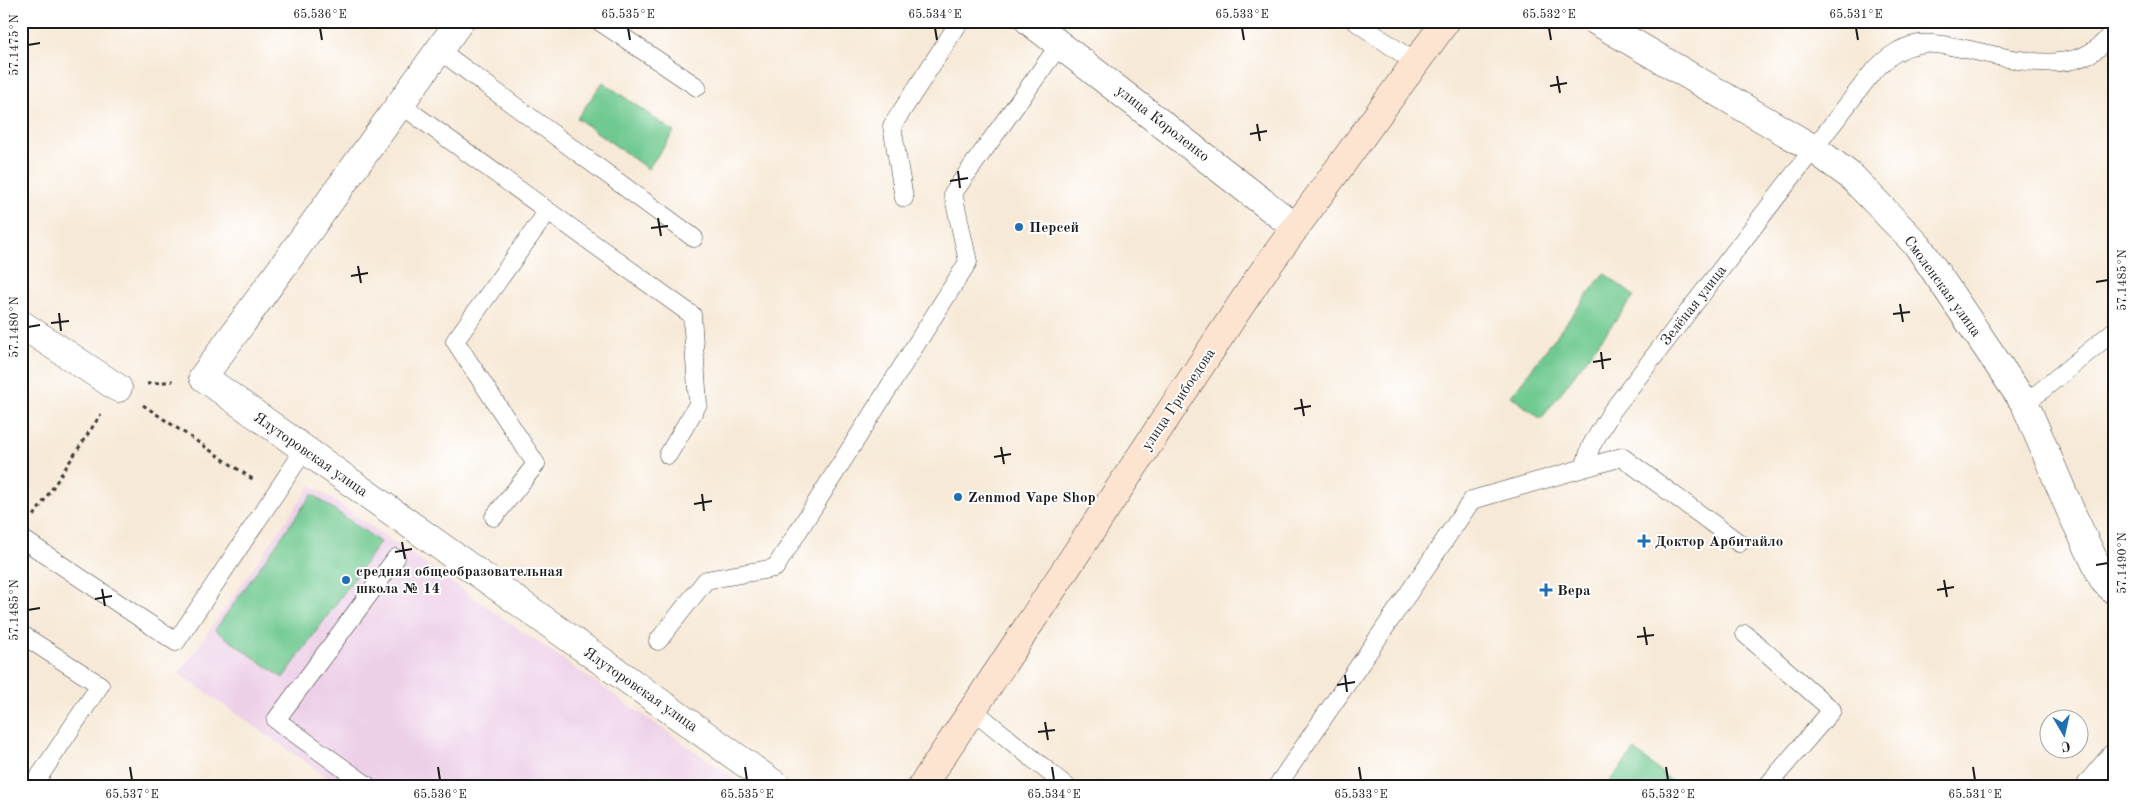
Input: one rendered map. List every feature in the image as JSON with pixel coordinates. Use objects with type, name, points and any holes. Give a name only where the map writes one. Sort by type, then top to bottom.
[{"type":"street","points":[[203,377],[460,21]]},
{"type":"street","name":"улица Короленко","points":[[1029,21],[1295,227]]},
{"type":"street","name":"улица Грибоедова","points":[[922,786],[1295,227],[1446,21]]},
{"type":"street","name":"Смоленская улица","points":[[1596,21],[1814,149],[1852,177],[1918,246],[2025,404],[2072,514],[2104,581],[2115,591]]},
{"type":"street","points":[[21,324],[118,388]]},
{"type":"street","name":"Ялуторовская улица","points":[[203,377],[777,786]]},
{"type":"street","points":[[2091,786],[2115,757]]},
{"type":"lane","points":[[599,21],[697,87]]},
{"type":"lane","points":[[904,198],[892,126],[960,21]]},
{"type":"lane","points":[[1355,21],[1416,62]]},
{"type":"lane","name":"Зелёная улица","points":[[1584,468],[1591,446],[1612,411],[1871,74],[1885,60],[1903,48],[1921,44],[1940,44],[2049,64],[2084,56],[2099,47],[2115,26]]},
{"type":"lane","points":[[658,641],[706,580],[775,568],[968,262],[953,193],[1060,44]]},
{"type":"lane","points":[[439,50],[694,238]]},
{"type":"lane","points":[[400,104],[692,315],[698,404],[668,455]]},
{"type":"lane","points":[[494,517],[536,464],[455,341],[548,211]]},
{"type":"lane","points":[[2025,404],[2115,330]]},
{"type":"lane","points":[[21,538],[176,642],[305,449]]},
{"type":"lane","points":[[1277,786],[1472,500],[1622,457],[1739,543]]},
{"type":"lane","points":[[368,786],[276,720],[396,558]]},
{"type":"lane","points":[[21,634],[100,685],[33,786]]},
{"type":"lane","points":[[1745,634],[1832,710],[1767,786]]},
{"type":"lane","points":[[972,709],[1066,786]]},
{"type":"path","points":[[32,518],[118,388],[203,377]]},
{"type":"path","points":[[118,388],[275,494]]},
{"type":"shaded area","name":"средняя общеобразовательная школа № 14","points":[[311,485],[745,786],[340,786],[179,674]]},
{"type":"green space","points":[[603,82],[674,132],[648,169],[577,118]]},
{"type":"green space","points":[[1604,273],[1634,296],[1541,419],[1511,396]]},
{"type":"green space","points":[[312,494],[380,542],[283,678],[215,630]]},
{"type":"green space","points":[[1635,750],[1677,786],[1605,786]]},
{"type":"place","name":"Персей","points":[[1019,227]]},
{"type":"place","name":"Zenmod Vape Shop","points":[[958,497]]},
{"type":"place","name":"Доктор Арбитайло","points":[[1644,541]]},
{"type":"place","name":"средняя общеобразовательная школа № 14","points":[[346,580]]},
{"type":"place","name":"Вера","points":[[1546,590]]}]
